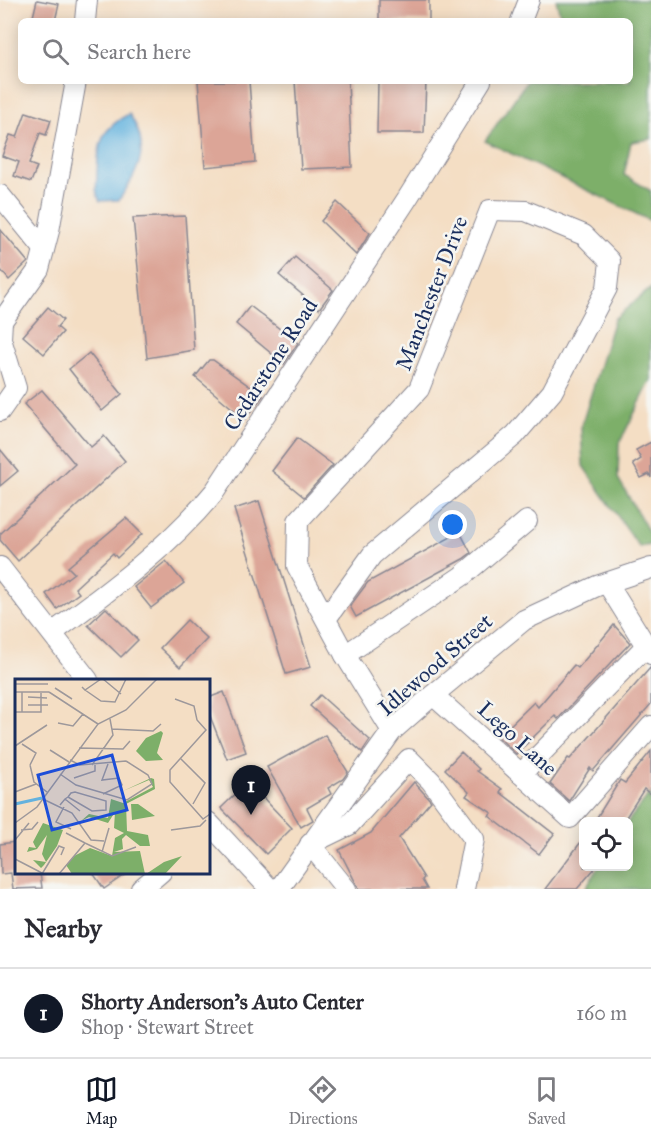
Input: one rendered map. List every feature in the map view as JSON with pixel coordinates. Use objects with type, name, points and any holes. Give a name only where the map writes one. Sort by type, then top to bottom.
[{"type":"street","points":[[85,18],[87,0]]},
{"type":"street","points":[[522,18],[529,0]]},
{"type":"street","points":[[0,411],[16,388],[1,339],[2,321],[39,269],[75,84]]},
{"type":"street","name":"Cedarstone Road","points":[[52,633],[137,568],[189,522],[214,491],[407,199],[479,84]]},
{"type":"street","points":[[0,195],[44,249]]},
{"type":"street","name":"Manchester Drive","points":[[326,619],[372,555],[515,435],[552,392],[607,288],[610,261],[584,235],[526,211],[490,210],[419,388],[298,521],[297,566],[345,655],[392,731]]},
{"type":"street","points":[[345,655],[462,576],[527,521]]},
{"type":"street","points":[[0,567],[86,679]]},
{"type":"street","name":"Idlewood Street","points":[[279,889],[392,731],[433,694],[524,620],[607,583],[651,568]]},
{"type":"street","points":[[521,774],[648,650],[607,583]]},
{"type":"street","name":"Lego Lane","points":[[433,694],[570,818],[651,726]]},
{"type":"street","points":[[346,889],[310,844],[349,825],[409,759],[432,781],[474,839],[464,889]]},
{"type":"street","points":[[211,829],[270,889]]},
{"type":"street","points":[[141,889],[160,874]]},
{"type":"green space","points":[[556,0],[651,0],[651,139],[631,142],[624,175],[651,191],[651,221],[485,141],[525,84],[633,84],[633,18],[561,18]]},
{"type":"green space","points":[[651,288],[651,380],[619,444],[618,478],[651,536],[651,545],[639,547],[583,466],[581,427],[614,319]]},
{"type":"green space","points":[[651,792],[651,889],[585,889],[596,871],[633,871],[633,817],[631,817]]},
{"type":"water","points":[[129,114],[140,137],[141,148],[137,168],[119,200],[100,201],[96,188],[100,145],[112,125]]},
{"type":"building","points":[[37,0],[59,4],[56,18],[33,18]]},
{"type":"building","points":[[379,0],[429,0],[429,18],[379,18]]},
{"type":"building","points":[[198,84],[249,84],[255,162],[205,167]]},
{"type":"building","points":[[295,84],[348,84],[352,167],[301,169]]},
{"type":"building","points":[[378,84],[426,84],[424,133],[377,133]]},
{"type":"building","points":[[26,112],[51,120],[46,135],[40,133],[29,164],[37,167],[31,182],[14,176],[19,162],[2,156],[10,135],[17,137]]},
{"type":"building","points":[[337,202],[370,233],[356,255],[321,221]]},
{"type":"building","points":[[185,216],[194,350],[147,358],[133,218]]},
{"type":"building","points":[[0,229],[28,262],[9,280],[0,269]]},
{"type":"building","points":[[295,257],[333,290],[319,309],[279,275]]},
{"type":"building","points":[[250,306],[298,343],[284,364],[236,324]]},
{"type":"building","points":[[48,307],[63,320],[57,327],[63,332],[44,354],[23,336]]},
{"type":"building","points":[[89,353],[122,394],[102,411],[69,369]]},
{"type":"building","points":[[209,360],[213,360],[263,396],[245,419],[195,377]]},
{"type":"building","points":[[42,390],[91,447],[104,436],[125,461],[18,561],[0,540],[0,534],[75,464],[24,404]]},
{"type":"building","points":[[297,438],[333,465],[304,497],[272,471]]},
{"type":"building","points":[[651,442],[651,478],[649,474],[641,478],[633,464],[641,459],[636,450]]},
{"type":"building","points":[[0,449],[18,471],[0,486]]},
{"type":"building","points":[[259,501],[311,667],[286,674],[234,509]]},
{"type":"building","points":[[126,518],[142,534],[117,558],[113,553],[75,588],[79,593],[57,609],[46,594],[74,573],[68,567]]},
{"type":"building","points":[[460,532],[471,553],[356,617],[350,606],[368,582]]},
{"type":"building","points":[[166,561],[184,583],[151,608],[134,587]]},
{"type":"building","points":[[106,608],[138,640],[121,657],[88,625]]},
{"type":"building","points":[[187,620],[207,639],[180,667],[160,648]]},
{"type":"building","points":[[614,625],[630,643],[558,719],[555,716],[516,754],[498,737],[534,702],[538,707],[574,665],[578,668]]},
{"type":"building","points":[[651,667],[651,704],[593,771],[590,768],[569,801],[550,784],[568,758],[570,759]]},
{"type":"building","points":[[224,692],[246,752],[227,759],[210,716],[210,697]]},
{"type":"building","points":[[320,695],[370,740],[362,752],[310,706]]},
{"type":"building","points":[[325,735],[348,772],[343,779],[328,788],[331,794],[307,808],[313,820],[301,827],[267,767]]},
{"type":"building","points":[[651,751],[651,795],[644,789],[626,817],[597,817],[620,780],[625,783]]},
{"type":"building","points":[[461,752],[479,769],[477,771],[502,789],[500,792],[554,834],[539,854],[489,816],[492,813],[466,796],[469,792],[445,769]]},
{"type":"building","points":[[248,782],[292,828],[266,854],[221,808]]},
{"type":"building","points":[[414,782],[431,801],[399,838],[424,878],[422,880],[427,889],[359,889],[339,850],[371,833]]},
{"type":"building","points":[[15,842],[15,874],[40,874],[42,888],[13,889],[11,873],[1,874],[0,844]]},
{"type":"building","points":[[579,845],[579,871],[593,871],[577,889],[545,889]]},
{"type":"building","points":[[94,874],[126,874],[104,889]]},
{"type":"place","name":"Shorty Anderson's Auto Center","points":[[251,815]]}]
